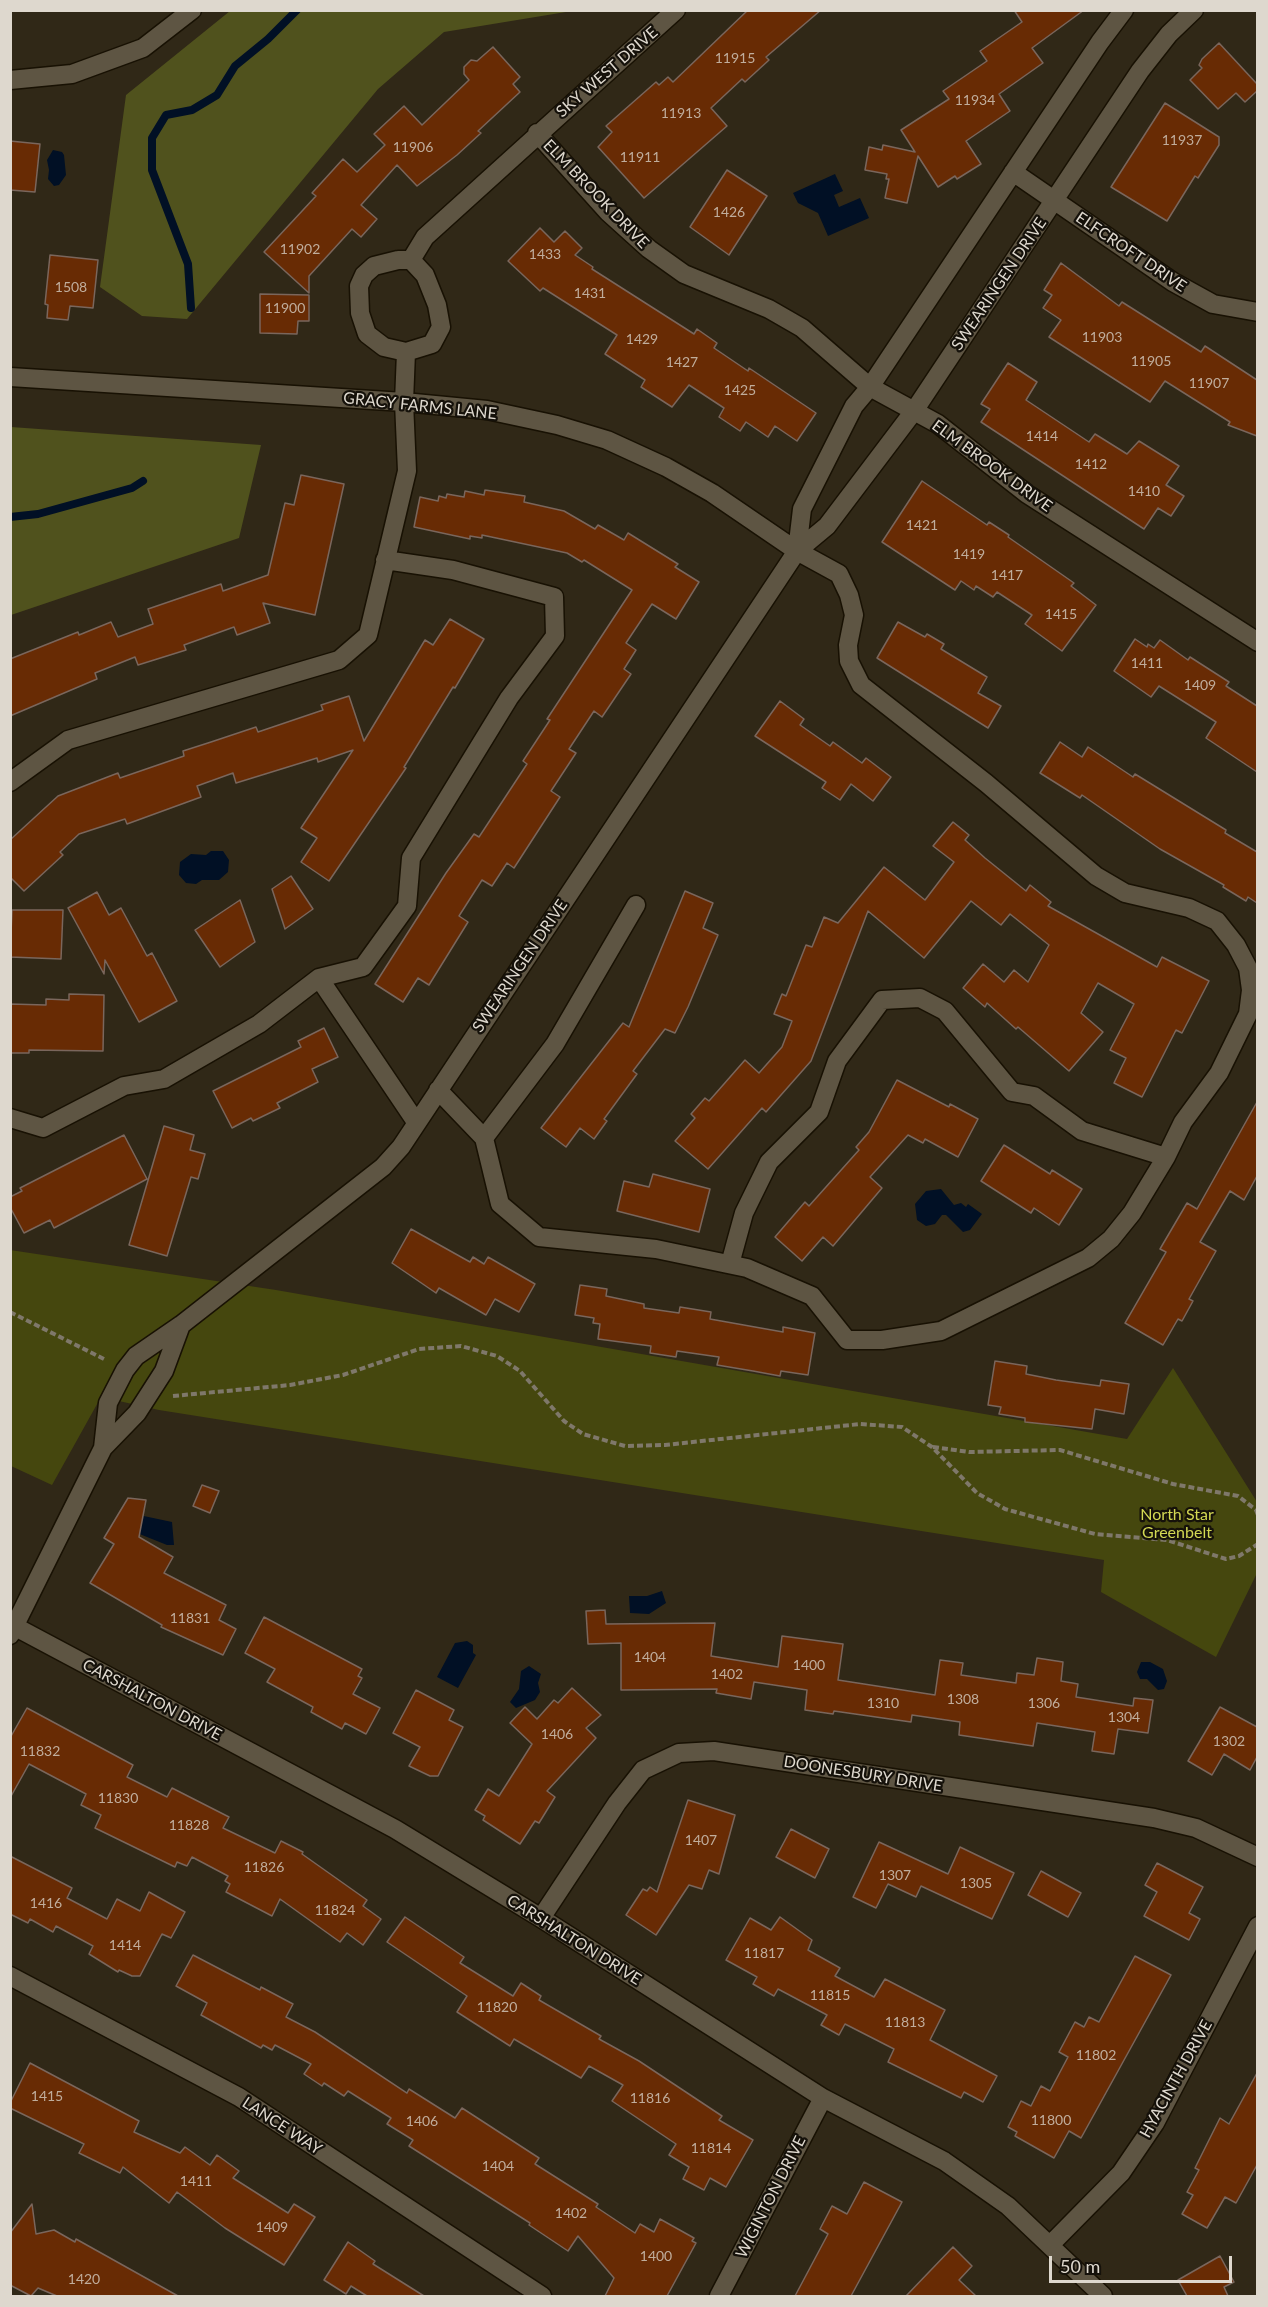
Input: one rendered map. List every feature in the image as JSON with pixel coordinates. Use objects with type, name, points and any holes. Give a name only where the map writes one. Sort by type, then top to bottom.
[{"type":"street","points":[[10,80],[72,74],[143,48],[192,10]]},
{"type":"street","name":"SKY WEST DRIVE","points":[[411,260],[424,237],[676,10]]},
{"type":"street","name":"SWEARINGEN DRIVE","points":[[797,551],[802,509],[854,406],[870,387],[1100,42],[1124,10]]},
{"type":"street","name":"SWEARINGEN DRIVE","points":[[103,1448],[108,1403],[125,1370],[136,1356],[181,1324],[382,1167],[400,1147],[797,551],[827,526],[914,411],[1140,71],[1169,34],[1194,10]]},
{"type":"street","name":"ELM BROOK DRIVE","points":[[537,133],[608,212],[649,249],[684,274],[769,309],[802,328],[870,387],[938,424],[1027,494],[1257,642]]},
{"type":"street","name":"ELFCROFT DRIVE","points":[[1013,172],[1173,282],[1213,304],[1257,312]]},
{"type":"street","points":[[398,260],[411,260],[425,275],[441,327],[432,344],[406,352],[384,348],[367,334],[360,313],[359,286],[364,275],[374,266],[398,260]]},
{"type":"street","points":[[10,782],[68,740],[339,660],[368,635],[406,471],[404,402],[406,352]]},
{"type":"street","name":"GRACY FARMS LANE","points":[[10,377],[404,402],[487,410],[556,425],[607,440],[666,467],[712,493],[797,551],[839,574],[849,595],[854,615],[848,645],[849,661],[861,685],[986,783],[1096,876],[1125,893],[1189,908],[1217,921],[1236,945],[1248,968],[1251,990],[1248,1014],[1219,1073],[1183,1122],[1166,1157],[1132,1213],[1111,1239],[1088,1258],[941,1331],[882,1340],[847,1340],[812,1296],[747,1268],[730,1264]]},
{"type":"street","points":[[10,1118],[43,1128],[124,1086],[164,1079],[259,1024],[319,978],[363,967],[406,906],[411,858],[509,698],[555,636],[554,597],[453,570],[385,560]]},
{"type":"street","points":[[484,1138],[555,1044],[636,905]]},
{"type":"street","points":[[319,978],[416,1122]]},
{"type":"street","points":[[438,1090],[484,1138],[500,1204],[539,1237],[656,1249],[730,1264],[744,1213],[769,1162],[819,1112],[837,1061],[882,1000],[920,998],[945,1011],[1012,1092],[1034,1096],[1082,1131],[1166,1157]]},
{"type":"street","name":"SWEARINGEN DRIVE","points":[[12,1628],[103,1448],[137,1413],[164,1371],[181,1324]]},
{"type":"street","name":"CARSHALTON DRIVE","points":[[12,1628],[394,1829],[541,1918],[823,2098],[944,2161],[1008,2206],[1103,2296]]},
{"type":"street","name":"DOONESBURY DRIVE","points":[[541,1918],[616,1803],[643,1770],[679,1753],[714,1751],[1154,1818],[1196,1828],[1257,1857]]},
{"type":"street","name":"HYACINTH DRIVE","points":[[1050,2245],[1120,2173],[1155,2122],[1257,1926]]},
{"type":"street","name":"LANCE WAY","points":[[10,1976],[238,2097],[542,2296]]},
{"type":"street","name":"WIGINTON DRIVE","points":[[719,2296],[823,2098]]},
{"type":"path","points":[[10,1312],[115,1365]]},
{"type":"path","points":[[169,1396],[290,1385],[343,1375],[418,1349],[460,1346],[496,1356],[520,1371],[564,1421],[583,1434],[625,1446],[665,1445],[860,1424],[902,1427],[932,1447],[977,1493],[1005,1509],[1095,1534],[1167,1540],[1226,1559],[1239,1556],[1257,1544]]},
{"type":"path","points":[[932,1447],[969,1452],[1060,1450],[1173,1484],[1238,1496],[1256,1510],[1257,1515]]},
{"type":"green space","name":"North Star Greenbelt","points":[[10,1250],[276,1290],[1127,1439],[1173,1368],[1257,1502],[1257,1573],[1216,1657],[1101,1592],[1104,1560],[159,1410],[101,1397],[52,1485],[11,1466]]},
{"type":"shaded area","points":[[230,11],[572,11],[444,32],[378,89],[187,319],[142,316],[100,287],[126,95]]},
{"type":"shaded area","points":[[11,427],[261,445],[239,538],[11,615]]},
{"type":"water","points":[[53,150],[62,152],[64,155],[66,175],[59,185],[54,186],[48,179],[47,160]]},
{"type":"water","points":[[835,174],[843,191],[834,195],[839,207],[860,198],[869,218],[828,236],[818,213],[798,203],[793,193]]},
{"type":"water","points":[[211,851],[223,851],[229,860],[228,872],[219,880],[202,880],[196,884],[186,883],[179,875],[180,862],[191,854],[206,855]]},
{"type":"water","points":[[941,1189],[954,1205],[961,1203],[966,1207],[968,1204],[982,1214],[970,1230],[963,1232],[946,1215],[942,1215],[935,1224],[926,1226],[917,1220],[915,1204],[926,1191]]},
{"type":"water","points":[[139,1515],[172,1522],[174,1545],[167,1545],[137,1533]]},
{"type":"water","points":[[662,1591],[666,1603],[649,1614],[630,1613],[629,1596],[647,1596]]},
{"type":"water","points":[[467,1641],[473,1645],[473,1653],[476,1655],[458,1688],[437,1677],[455,1643]]},
{"type":"water","points":[[1141,1662],[1150,1662],[1163,1669],[1167,1681],[1164,1689],[1158,1690],[1147,1679],[1140,1679],[1137,1672]]},
{"type":"water","points":[[529,1666],[541,1674],[538,1683],[540,1692],[535,1700],[516,1708],[510,1702],[519,1689],[521,1671]]},
{"type":"building","points":[[748,10],[821,10],[766,57],[769,60],[745,82],[742,79],[711,108],[727,126],[644,198],[598,147],[612,132],[606,126],[656,82],[659,85],[668,77],[673,82]]},
{"type":"building","points":[[1014,10],[1084,10],[1032,48],[1043,63],[999,94],[1010,111],[966,141],[981,164],[957,179],[955,176],[938,187],[918,156],[907,203],[885,198],[889,179],[886,179],[887,174],[865,170],[869,147],[882,150],[883,145],[915,152],[901,130],[949,99],[943,91],[987,61],[980,51],[1022,22]]},
{"type":"building","points":[[1219,43],[1257,84],[1257,91],[1245,102],[1236,93],[1218,109],[1190,80],[1202,68],[1199,65],[1202,59]]},
{"type":"building","points":[[493,47],[520,77],[513,84],[520,92],[478,131],[481,133],[457,155],[417,186],[397,165],[361,205],[377,219],[361,237],[352,229],[309,276],[309,293],[264,252],[316,196],[312,193],[343,159],[357,172],[385,145],[374,134],[404,106],[422,125],[469,80],[464,74],[464,67],[471,60],[477,61]]},
{"type":"building","points":[[1165,103],[1219,137],[1219,145],[1198,178],[1195,176],[1167,221],[1111,187]]},
{"type":"building","points":[[10,141],[40,144],[35,192],[10,190]]},
{"type":"building","points":[[727,170],[767,196],[729,255],[690,227]]},
{"type":"building","points":[[540,228],[554,242],[565,231],[582,248],[575,255],[593,267],[592,269],[694,334],[697,329],[717,343],[714,348],[748,371],[749,368],[816,413],[797,441],[775,426],[768,437],[746,422],[740,431],[719,417],[724,408],[689,385],[672,407],[641,387],[645,380],[605,354],[617,335],[543,288],[540,291],[508,261]]},
{"type":"building","points":[[50,255],[98,260],[93,308],[70,306],[68,320],[47,318],[48,305],[45,304]]},
{"type":"building","points":[[1061,263],[1119,306],[1122,302],[1201,352],[1205,346],[1257,380],[1257,436],[1228,425],[1230,422],[1165,381],[1150,402],[1049,337],[1061,320],[1043,308],[1052,295],[1044,290]]},
{"type":"building","points":[[260,294],[309,295],[309,321],[298,321],[297,334],[260,333]]},
{"type":"building","points":[[1008,363],[1037,382],[1026,400],[1089,442],[1095,434],[1127,454],[1139,441],[1179,466],[1166,485],[1184,496],[1171,516],[1158,508],[1144,529],[981,422],[990,409],[981,404]]},
{"type":"building","points":[[301,475],[344,484],[315,615],[263,603],[270,623],[237,635],[234,627],[184,645],[186,650],[138,665],[135,657],[95,673],[97,679],[10,716],[10,659],[78,632],[79,635],[111,622],[118,637],[153,624],[148,609],[221,584],[223,591],[268,575],[285,503],[294,505]]},
{"type":"building","points":[[922,481],[987,525],[989,522],[1009,535],[1008,537],[1074,583],[1071,586],[1096,605],[1062,651],[1025,624],[1032,615],[997,592],[993,597],[976,586],[974,590],[961,581],[955,590],[882,542]]},
{"type":"building","points":[[485,490],[525,496],[524,502],[564,511],[595,529],[598,525],[624,540],[628,533],[678,564],[675,567],[699,582],[676,619],[652,604],[626,643],[636,650],[624,669],[631,674],[602,717],[594,711],[569,749],[576,753],[551,791],[560,797],[514,868],[507,863],[492,886],[482,880],[459,916],[468,922],[429,985],[418,978],[403,1002],[375,984],[446,873],[474,834],[479,837],[527,764],[523,761],[550,720],[547,719],[632,590],[584,560],[582,562],[567,553],[482,535],[482,538],[470,536],[470,539],[414,527],[420,497],[438,501],[439,496],[446,498],[447,494],[464,497],[465,491],[484,495]]},
{"type":"building","points":[[450,619],[484,639],[404,767],[406,768],[329,881],[301,862],[317,838],[301,828],[353,750],[318,762],[317,758],[236,783],[233,773],[197,786],[201,797],[127,824],[125,819],[79,834],[60,852],[63,855],[24,891],[10,877],[10,840],[58,796],[118,773],[120,778],[184,756],[183,751],[256,727],[258,732],[323,710],[321,705],[349,696],[364,741],[425,640],[433,645]]},
{"type":"building","points":[[898,622],[925,637],[927,634],[944,644],[941,649],[987,677],[978,693],[1001,706],[988,728],[877,658]]},
{"type":"building","points":[[1135,639],[1147,647],[1148,644],[1154,648],[1160,640],[1188,660],[1190,657],[1229,682],[1226,686],[1257,706],[1257,772],[1206,738],[1216,722],[1159,686],[1151,697],[1114,671]]},
{"type":"building","points":[[780,701],[804,719],[800,725],[830,746],[833,742],[862,763],[866,758],[891,777],[873,801],[851,784],[840,800],[822,788],[826,782],[755,736]]},
{"type":"building","points":[[1060,742],[1082,757],[1088,747],[1133,777],[1135,774],[1226,830],[1225,833],[1257,852],[1257,903],[1248,897],[1246,901],[1223,887],[1224,885],[1160,849],[1082,795],[1080,798],[1040,773]]},
{"type":"building","points":[[953,822],[969,835],[965,840],[985,858],[1026,891],[1030,885],[1051,902],[1048,906],[1157,967],[1162,957],[1209,981],[1182,1033],[1176,1030],[1142,1097],[1114,1083],[1126,1058],[1110,1050],[1134,1004],[1098,983],[1081,1013],[1103,1032],[1069,1071],[1018,1027],[1016,1029],[987,1003],[985,1007],[963,988],[983,964],[1004,982],[1014,970],[1028,982],[1049,945],[1010,914],[1001,925],[971,901],[924,958],[868,911],[811,1061],[766,1112],[762,1108],[708,1169],[675,1141],[695,1118],[691,1114],[705,1098],[709,1101],[745,1060],[759,1073],[782,1047],[792,1021],[774,1014],[782,994],[786,996],[806,945],[812,947],[824,917],[838,923],[884,867],[925,900],[954,862],[933,846]]},
{"type":"building","points":[[291,876],[313,909],[285,929],[272,889]]},
{"type":"building","points":[[685,891],[713,903],[703,928],[718,935],[688,1007],[675,1033],[665,1029],[633,1071],[637,1074],[604,1119],[607,1121],[594,1139],[580,1128],[566,1147],[541,1128],[623,1023],[629,1027]]},
{"type":"building","points":[[97,892],[109,915],[121,908],[147,956],[152,953],[177,1001],[139,1022],[105,960],[104,974],[68,908]]},
{"type":"building","points":[[240,900],[255,942],[220,967],[195,930]]},
{"type":"building","points":[[12,910],[63,910],[61,959],[10,957]]},
{"type":"building","points":[[69,994],[104,995],[103,1051],[29,1050],[29,1053],[10,1053],[10,1004],[46,1005],[46,999],[69,1000]]},
{"type":"building","points":[[324,1028],[338,1057],[312,1069],[318,1082],[277,1103],[280,1108],[253,1121],[251,1118],[232,1128],[213,1091],[301,1047],[298,1041]]},
{"type":"building","points":[[897,1080],[978,1119],[958,1157],[925,1139],[923,1143],[908,1135],[870,1177],[882,1188],[833,1246],[823,1237],[802,1261],[775,1237],[805,1202],[809,1206],[859,1150],[856,1147],[869,1132]]},
{"type":"building","points":[[1257,1102],[1257,1176],[1244,1200],[1230,1191],[1200,1242],[1216,1251],[1189,1299],[1193,1301],[1182,1321],[1178,1319],[1163,1345],[1125,1323],[1166,1252],[1160,1249],[1187,1203],[1197,1209]]},
{"type":"building","points":[[164,1126],[194,1135],[190,1150],[205,1154],[198,1179],[191,1177],[167,1256],[129,1245]]},
{"type":"building","points":[[124,1135],[147,1179],[54,1228],[50,1220],[24,1233],[10,1207],[10,1197],[22,1191],[20,1188]]},
{"type":"building","points":[[1004,1145],[1050,1174],[1052,1170],[1082,1189],[1059,1225],[1034,1208],[1031,1213],[981,1181]]},
{"type":"building","points":[[653,1174],[710,1189],[699,1232],[617,1211],[624,1181],[649,1187]]},
{"type":"building","points":[[411,1229],[470,1262],[473,1257],[484,1264],[488,1257],[535,1284],[519,1312],[495,1299],[486,1315],[439,1288],[436,1293],[392,1263]]},
{"type":"building","points":[[580,1285],[607,1289],[606,1296],[644,1304],[644,1308],[679,1313],[680,1307],[711,1312],[710,1319],[783,1332],[783,1327],[815,1333],[808,1375],[781,1371],[780,1376],[717,1365],[719,1357],[677,1351],[676,1357],[650,1353],[651,1346],[598,1339],[600,1324],[593,1323],[594,1318],[575,1315]]},
{"type":"building","points":[[995,1361],[1027,1366],[1026,1374],[1056,1380],[1100,1386],[1101,1380],[1129,1384],[1124,1414],[1095,1409],[1092,1429],[1025,1422],[1025,1418],[999,1414],[1001,1407],[988,1405]]},
{"type":"building","points":[[202,1485],[219,1491],[210,1513],[193,1506]]},
{"type":"building","points":[[128,1498],[146,1500],[139,1537],[173,1557],[164,1573],[226,1605],[219,1620],[236,1629],[223,1655],[161,1627],[162,1625],[90,1583],[114,1544],[104,1538]]},
{"type":"building","points":[[605,1610],[606,1624],[715,1623],[711,1656],[778,1667],[782,1636],[843,1644],[838,1680],[935,1695],[940,1660],[963,1663],[961,1675],[1016,1683],[1017,1673],[1034,1675],[1037,1658],[1063,1662],[1061,1681],[1078,1684],[1076,1697],[1133,1706],[1134,1698],[1153,1700],[1148,1733],[1118,1729],[1114,1754],[1092,1751],[1095,1732],[1037,1723],[1033,1746],[959,1735],[960,1722],[912,1715],[911,1722],[834,1711],[833,1714],[805,1710],[807,1690],[754,1682],[751,1699],[716,1693],[717,1689],[621,1690],[621,1643],[588,1644],[586,1611]]},
{"type":"building","points":[[264,1617],[362,1669],[358,1676],[362,1678],[353,1694],[380,1708],[366,1734],[345,1723],[342,1729],[311,1712],[313,1707],[267,1682],[275,1669],[245,1653]]},
{"type":"building","points":[[572,1688],[601,1715],[586,1728],[596,1738],[547,1791],[555,1797],[539,1823],[535,1821],[520,1844],[483,1820],[485,1816],[475,1810],[488,1789],[499,1796],[532,1744],[510,1723],[525,1707],[537,1719],[554,1700],[558,1703]]},
{"type":"building","points":[[416,1690],[454,1710],[449,1720],[463,1727],[438,1776],[430,1776],[409,1766],[420,1747],[393,1733]]},
{"type":"building","points":[[1220,1707],[1257,1727],[1257,1757],[1250,1770],[1224,1754],[1212,1775],[1188,1761]]},
{"type":"building","points":[[27,1708],[133,1765],[127,1777],[167,1797],[172,1788],[229,1817],[223,1828],[275,1853],[281,1841],[303,1852],[302,1854],[367,1900],[363,1906],[381,1919],[363,1945],[347,1933],[340,1942],[280,1899],[272,1916],[226,1892],[230,1884],[225,1881],[228,1876],[192,1857],[187,1866],[177,1862],[175,1867],[95,1828],[101,1815],[81,1805],[86,1794],[29,1764],[10,1798],[10,1738]]},
{"type":"building","points":[[688,1800],[735,1815],[719,1874],[709,1870],[702,1889],[689,1885],[656,1935],[626,1915],[643,1889],[647,1891],[650,1887],[657,1892]]},
{"type":"building","points":[[791,1829],[829,1849],[815,1878],[776,1857]]},
{"type":"building","points":[[879,1842],[948,1874],[960,1847],[1014,1873],[992,1919],[921,1886],[916,1897],[888,1884],[876,1908],[853,1897]]},
{"type":"building","points":[[10,1856],[72,1888],[67,1898],[107,1919],[117,1899],[140,1911],[149,1892],[185,1912],[171,1938],[162,1934],[140,1976],[132,1976],[119,1970],[118,1972],[89,1954],[93,1946],[56,1926],[53,1932],[30,1919],[28,1923],[10,1914]]},
{"type":"building","points":[[1157,1863],[1203,1887],[1189,1913],[1200,1919],[1189,1940],[1144,1916],[1157,1892],[1145,1885]]},
{"type":"building","points":[[1041,1871],[1081,1893],[1068,1917],[1028,1895]]},
{"type":"building","points":[[405,1917],[464,1957],[460,1963],[513,1996],[521,1983],[541,1996],[539,2000],[601,2036],[599,2039],[639,2061],[722,2116],[719,2120],[753,2140],[726,2187],[710,2178],[704,2190],[683,2179],[689,2167],[669,2155],[676,2144],[612,2101],[623,2085],[589,2066],[581,2078],[514,2039],[510,2046],[457,2012],[467,1996],[387,1942]]},
{"type":"building","points":[[780,1917],[812,1940],[808,1950],[840,1968],[835,1976],[874,1997],[885,1979],[945,2010],[930,2040],[997,2076],[983,2102],[964,2092],[961,2098],[888,2062],[894,2049],[845,2024],[839,2035],[821,2025],[827,2015],[778,1989],[774,1996],[753,1984],[757,1977],[726,1960],[750,1918],[771,1930]]},
{"type":"building","points":[[193,1955],[260,1990],[261,1987],[293,2004],[286,2017],[315,2032],[407,2093],[409,2089],[455,2118],[462,2108],[539,2158],[535,2164],[598,2204],[596,2207],[635,2233],[640,2224],[654,2232],[660,2219],[694,2238],[692,2241],[696,2243],[667,2296],[605,2296],[614,2278],[578,2236],[568,2251],[529,2225],[530,2223],[409,2146],[413,2140],[387,2124],[391,2118],[348,2091],[344,2096],[324,2083],[322,2086],[304,2074],[311,2064],[275,2045],[272,2050],[263,2045],[261,2048],[201,2015],[207,2003],[176,1986]]},
{"type":"building","points":[[1135,1956],[1171,1975],[1081,2138],[1069,2131],[1054,2158],[1015,2136],[1017,2132],[1008,2127],[1021,2101],[1031,2106],[1041,2086],[1050,2091],[1068,2057],[1059,2052],[1075,2022],[1084,2027],[1089,2017],[1099,2022]]},
{"type":"building","points":[[30,2063],[139,2121],[134,2132],[180,2153],[185,2147],[210,2165],[217,2155],[239,2171],[233,2178],[288,2213],[294,2204],[315,2217],[284,2265],[225,2228],[177,2192],[169,2203],[123,2167],[120,2173],[79,2153],[84,2144],[10,2108],[10,2103]]},
{"type":"building","points":[[1257,2073],[1257,2165],[1236,2203],[1225,2197],[1207,2228],[1182,2214],[1193,2195],[1187,2192],[1199,2170],[1195,2168],[1220,2118],[1229,2124]]},
{"type":"building","points":[[864,2182],[902,2202],[851,2296],[795,2296],[828,2234],[820,2229],[832,2206],[847,2214]]},
{"type":"building","points":[[32,2204],[36,2234],[54,2230],[75,2242],[76,2239],[178,2296],[57,2296],[38,2288],[31,2296],[10,2285],[10,2233]]},
{"type":"building","points":[[348,2242],[375,2261],[373,2264],[424,2296],[367,2296],[351,2286],[346,2294],[324,2280]]},
{"type":"building","points":[[953,2247],[972,2266],[959,2280],[976,2296],[906,2296]]},
{"type":"building","points":[[1220,2256],[1234,2282],[1224,2287],[1228,2296],[1187,2296],[1178,2280]]},
{"type":"waterway","points":[[191,308],[188,264],[152,170],[152,138],[166,115],[192,110],[217,95],[235,66],[268,39],[297,10]]},
{"type":"waterway","points":[[10,517],[38,514],[132,488],[143,481]]}]
